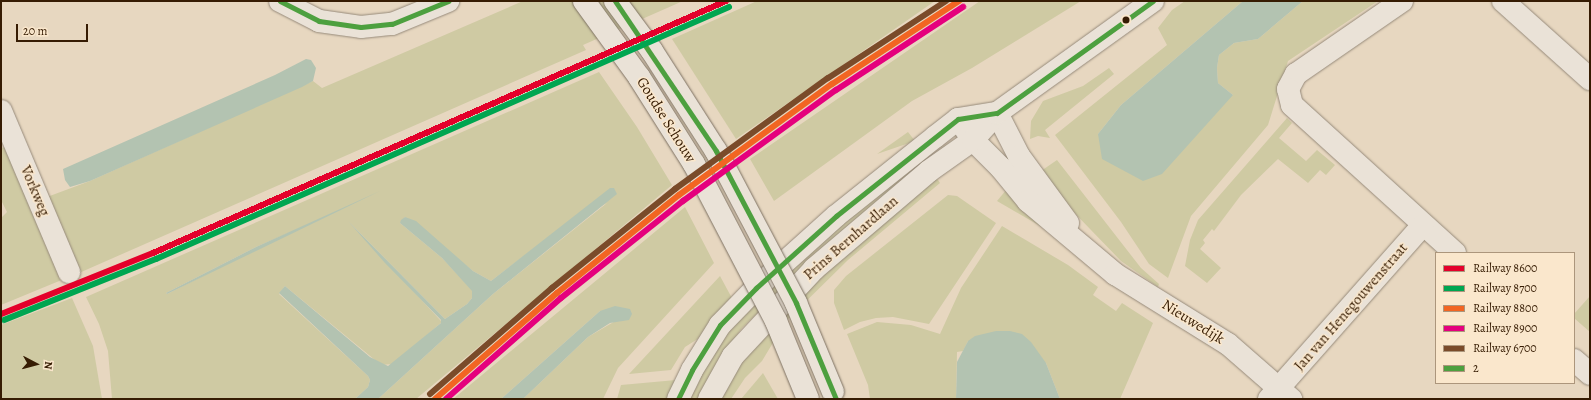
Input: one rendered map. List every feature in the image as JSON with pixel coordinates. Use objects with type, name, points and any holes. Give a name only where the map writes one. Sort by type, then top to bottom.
[{"type":"main road","points":[[280,1],[318,21],[361,27],[392,24],[448,1]]},
{"type":"main road","name":"Goudse Schouw","points":[[584,1],[639,77],[694,164],[735,238],[776,321],[808,399]]},
{"type":"main road","name":"Goudse Schouw","points":[[615,1],[652,51],[719,158],[796,303],[834,396]]},
{"type":"main road","name":"Prins Bernhardlaan","points":[[709,399],[733,356],[814,269],[929,171],[973,140],[997,113],[1152,1]]},
{"type":"main road","points":[[1402,1],[1296,74],[1288,88],[1292,105],[1454,252]]},
{"type":"main road","points":[[1503,1],[1590,78]]},
{"type":"main road","name":"Vorkweg","points":[[1,111],[69,272]]},
{"type":"main road","name":"Prins Bernhardlaan","points":[[678,399],[692,370],[720,325],[756,288],[836,216],[958,119],[997,113]]},
{"type":"main road","name":"Nieuwedijk","points":[[997,113],[1019,156],[1089,252]]},
{"type":"main road","name":"Nieuwedijk","points":[[958,119],[973,140],[1001,168],[1028,201],[1116,274],[1228,344],[1280,396]]},
{"type":"main road","name":"Jan van Henegouwenstraat","points":[[1280,396],[1423,225]]},
{"type":"main road","points":[[1575,361],[1590,374]]},
{"type":"shaded area","points":[[523,1],[683,1],[583,45],[586,50],[79,273],[47,197],[90,181],[313,81],[322,88]]},
{"type":"shaded area","points":[[757,1],[935,1],[736,139],[672,39]]},
{"type":"shaded area","points":[[980,1],[1081,1],[972,68],[912,101],[774,201],[750,159]]},
{"type":"shaded area","points":[[1185,1],[1243,1],[1121,105],[1098,134],[1233,95],[1218,83],[1217,68],[1219,55],[1234,43],[1258,39],[1303,1],[1378,1],[1288,61],[1268,125],[1191,216],[1168,278],[1149,264],[1121,222],[1055,135],[1167,45],[1158,28],[1172,10]]},
{"type":"shaded area","points":[[1243,1],[1303,1],[1258,39],[1234,43],[1219,55],[1217,68],[1218,83],[1233,95],[1162,174],[1143,181],[1102,159],[1098,134],[1121,105]]},
{"type":"shaded area","points":[[306,59],[311,60],[316,68],[313,81],[302,87],[90,181],[70,187],[65,180],[63,169],[275,75]]},
{"type":"shaded area","points":[[1109,68],[1114,74],[1045,130],[1050,138],[1038,136],[1030,139],[1031,121],[1043,101],[1083,86]]},
{"type":"shaded area","points":[[599,72],[637,127],[672,185],[416,399],[378,399],[493,294],[607,203],[566,224],[491,281],[473,271],[405,217],[400,223],[442,258],[472,290],[472,298],[467,304],[445,319],[348,221],[442,322],[393,364],[381,365],[285,286],[279,294],[368,376],[370,380],[368,387],[355,399],[112,399],[108,351],[99,324],[86,297]],"holes":[[[295,230],[167,294],[166,293],[256,247]]]},
{"type":"shaded area","points":[[1287,118],[1292,123],[1279,138],[1306,161],[1317,150],[1335,165],[1326,175],[1320,170],[1308,183],[1278,159],[1241,195],[1214,231],[1212,229],[1203,240],[1205,243],[1200,249],[1221,268],[1207,283],[1185,266],[1190,240],[1198,220]]},
{"type":"shaded area","points":[[908,132],[915,141],[877,154]]},
{"type":"shaded area","points":[[6,147],[64,279],[1,305],[1,218],[7,212],[1,200],[1,148]]},
{"type":"shaded area","points":[[921,156],[926,164],[821,252],[742,328],[725,352],[702,399],[688,399],[720,339],[813,247]]},
{"type":"shaded area","points":[[1057,160],[1141,268],[1159,284],[1158,287],[1121,261],[1061,199],[1041,171]]},
{"type":"shaded area","points":[[936,177],[940,183],[848,260],[786,321],[762,361],[745,378],[731,399],[719,399],[735,365],[779,311]]},
{"type":"shaded area","points":[[610,188],[614,188],[617,194],[493,294],[378,399],[355,399],[368,387],[370,380],[368,376],[279,293],[285,286],[370,357],[388,366],[441,323],[441,320],[385,263],[348,221],[445,319],[467,304],[472,298],[472,291],[442,258],[400,223],[401,220],[405,217],[416,221],[473,271],[491,281]]},
{"type":"shaded area","points":[[1007,189],[1047,230],[997,201]]},
{"type":"shaded area","points":[[380,191],[167,294],[166,293],[256,247]]},
{"type":"shaded area","points":[[948,195],[957,196],[996,223],[929,324],[893,317],[876,318],[860,322],[844,330],[834,303],[834,290],[846,276]]},
{"type":"shaded area","points":[[685,207],[714,263],[618,368],[603,399],[523,399],[588,337],[617,320],[600,311],[501,399],[453,399]]},
{"type":"shaded area","points":[[1002,226],[1068,265],[1098,287],[1093,295],[1116,311],[1122,303],[1153,323],[1120,399],[1060,399],[1046,363],[968,341],[963,351],[957,352],[956,399],[870,399],[868,385],[847,334],[877,322],[911,325],[940,334],[961,288]]},
{"type":"shaded area","points":[[720,276],[733,300],[704,335],[685,347],[671,370],[629,374]]},
{"type":"shaded area","points":[[1590,296],[1590,332],[1575,319],[1575,313]]},
{"type":"shaded area","points":[[72,298],[93,346],[102,399],[1,399],[1,325]]},
{"type":"shaded area","points":[[615,306],[630,309],[632,314],[629,320],[610,323],[588,337],[523,399],[501,399],[600,311]]},
{"type":"shaded area","points":[[996,331],[1010,331],[1022,334],[1031,342],[1046,363],[1060,399],[956,399],[957,362],[968,341],[975,336]]},
{"type":"shaded area","points":[[763,373],[778,399],[741,399]]},
{"type":"shaded area","points":[[676,380],[669,399],[617,399],[621,385]]},
{"type":"rail line","name":"8600","points":[[1,314],[153,253],[726,1]]},
{"type":"rail line","name":"6700","points":[[430,394],[552,288],[675,189],[828,78],[946,1]]},
{"type":"rail line","name":"8800","points":[[435,399],[557,293],[679,195],[832,84],[959,1]]},
{"type":"rail line","name":"8700","points":[[4,320],[156,259],[729,7]]},
{"type":"rail line","name":"8900","points":[[446,399],[561,298],[683,201],[836,90],[963,7]]},
{"type":"transit line","name":"2","points":[[280,1],[319,21],[361,27],[392,24],[448,1]]},
{"type":"transit line","name":"2","points":[[615,1],[716,151],[796,303],[836,399]]},
{"type":"transit line","name":"2","points":[[678,399],[692,370],[720,325],[756,288],[836,216],[958,119],[997,113],[1153,1]]}]
